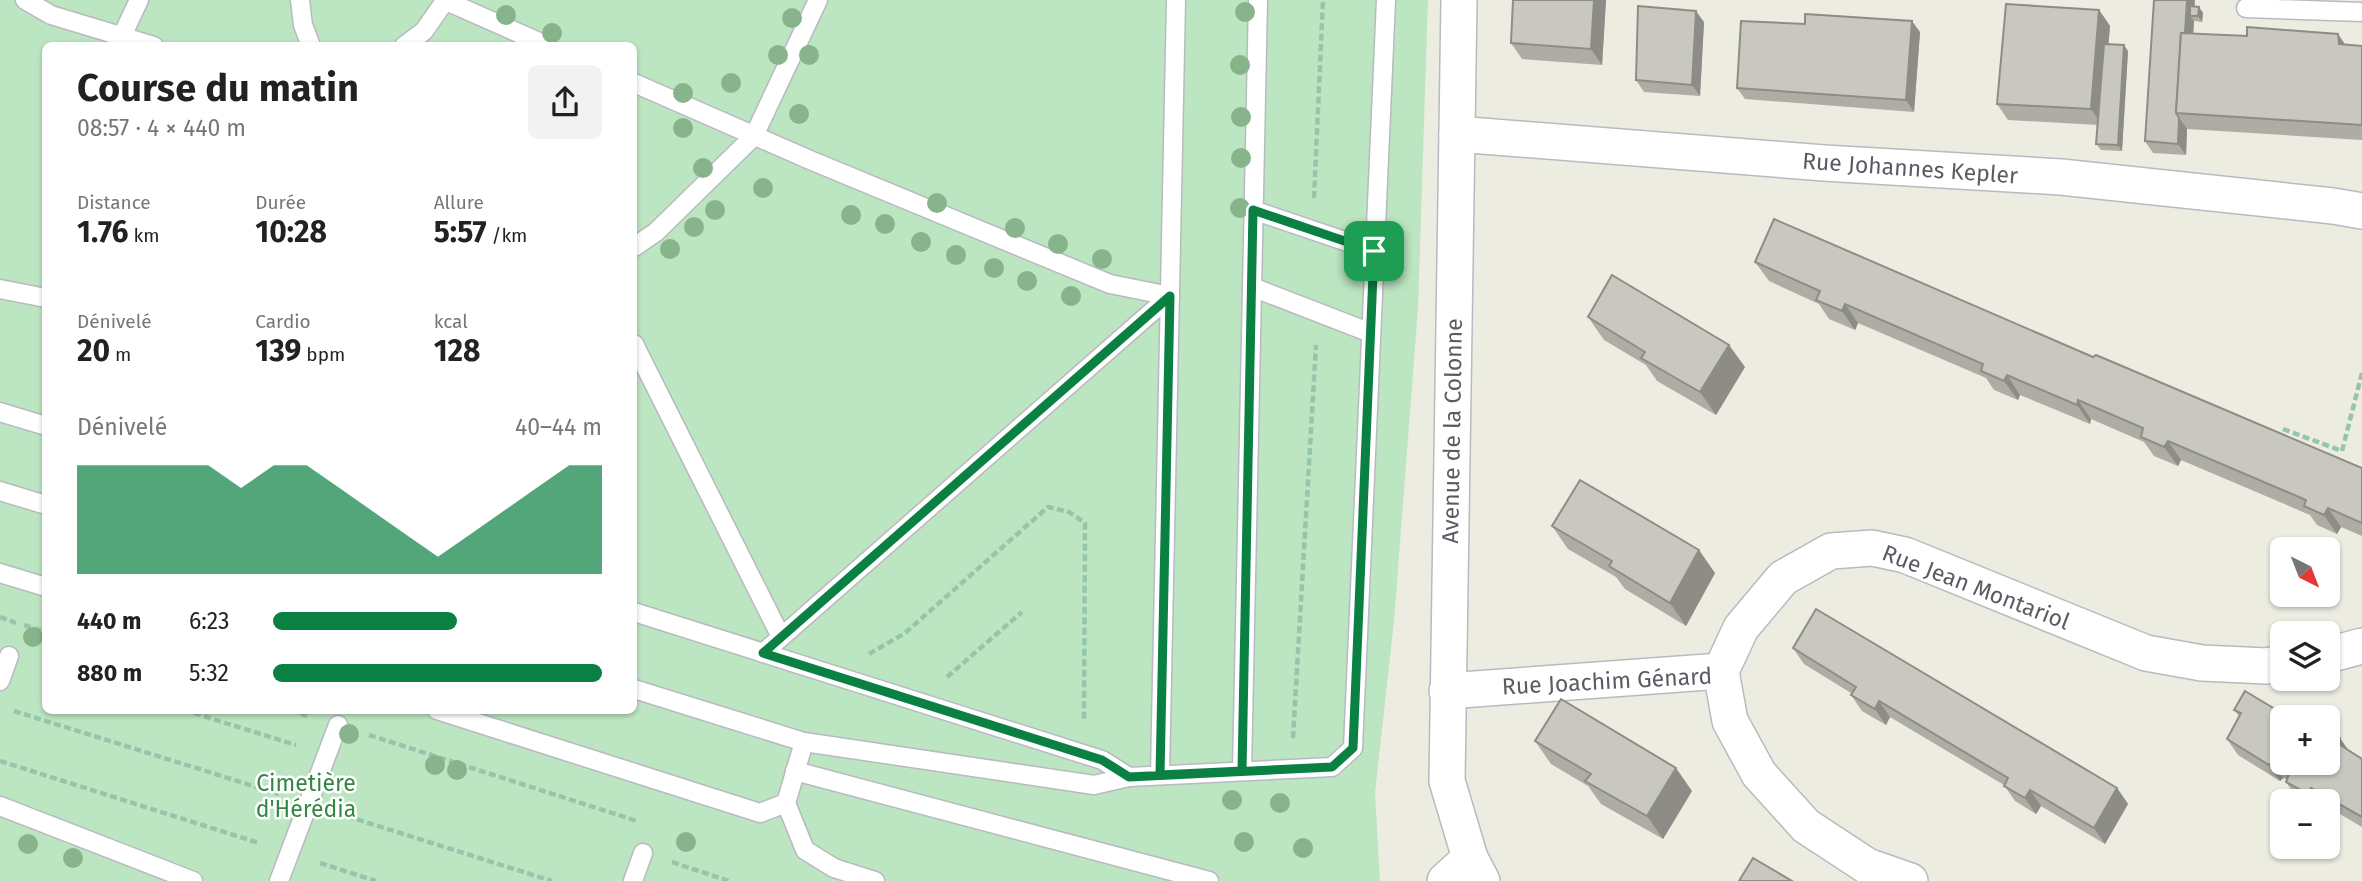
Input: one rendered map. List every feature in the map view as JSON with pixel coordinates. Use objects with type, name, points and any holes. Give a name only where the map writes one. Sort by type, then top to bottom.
[{"type":"street","name":"Avenue de la Colonne","points":[[1459,0],[1447,781],[1466,873]]},
{"type":"street","name":"Rue Johannes Kepler","points":[[1457,134],[1824,163],[2061,177],[2333,205],[2362,211]]},
{"type":"street","name":"Rue Jean Montariol","points":[[1721,671],[1741,628],[1783,578],[1831,551],[1872,548],[1905,555],[2146,653],[2202,663],[2270,665]]},
{"type":"street","points":[[2340,652],[2362,646]]},
{"type":"street","name":"Rue Joachim Génard","points":[[1447,691],[1721,671],[1730,720],[1759,774],[1806,826],[1867,866],[1910,881]]},
{"type":"lane","points":[[25,0],[51,15],[141,42]]},
{"type":"lane","points":[[122,36],[139,0]]},
{"type":"lane","points":[[300,0],[303,25],[309,42]]},
{"type":"lane","points":[[410,42],[424,32],[445,0],[539,42]]},
{"type":"lane","points":[[637,245],[656,232],[754,136],[818,0]]},
{"type":"lane","points":[[1160,775],[1176,0]]},
{"type":"lane","points":[[1242,771],[1258,0]]},
{"type":"lane","points":[[637,690],[804,742],[1094,785],[1129,777],[1332,767],[1353,748],[1386,0]]},
{"type":"lane","points":[[2246,8],[2362,12]]},
{"type":"lane","points":[[637,84],[754,136],[1111,284],[1170,296]]},
{"type":"lane","points":[[1253,210],[1374,251]]},
{"type":"lane","points":[[1252,287],[1371,333]]},
{"type":"lane","points":[[0,289],[42,297]]},
{"type":"lane","points":[[763,653],[1170,296]]},
{"type":"lane","points":[[637,350],[781,637]]},
{"type":"lane","points":[[0,412],[42,425]]},
{"type":"lane","points":[[0,491],[42,504]]},
{"type":"lane","points":[[0,573],[42,586]]},
{"type":"lane","points":[[637,613],[1102,760],[1129,777]]},
{"type":"lane","points":[[0,681],[9,656]]},
{"type":"lane","points":[[450,714],[760,813],[786,803]]},
{"type":"lane","points":[[279,881],[338,725]]},
{"type":"lane","points":[[804,742],[786,803],[805,850],[834,868],[876,881]]},
{"type":"lane","points":[[795,771],[1209,881]]},
{"type":"lane","points":[[0,806],[193,881]]},
{"type":"lane","points":[[633,881],[643,853]]},
{"type":"path","points":[[1312,230],[1323,0]]},
{"type":"path","points":[[1291,769],[1318,313]]},
{"type":"path","points":[[2283,429],[2342,451],[2362,373]]},
{"type":"path","points":[[859,684],[870,653],[905,633],[1048,507],[1069,512],[1085,523],[1084,730],[1075,751]]},
{"type":"path","points":[[936,708],[947,678],[1021,612]]},
{"type":"path","points":[[197,714],[327,755]]},
{"type":"path","points":[[304,714],[653,826],[643,853],[730,881]]},
{"type":"path","points":[[0,761],[376,881]]},
{"type":"green space","name":"Cimetière d'Hérédia","points":[[0,0],[1428,0],[1418,308],[1394,621],[1375,793],[1380,881],[0,881]]},
{"type":"building","points":[[1513,0],[1594,0],[1591,49],[1511,43]]},
{"type":"building","points":[[2154,0],[2187,0],[2185,33],[2181,33],[2176,113],[2179,118],[2178,144],[2145,141]]},
{"type":"building","points":[[2006,4],[2099,10],[2091,109],[1997,104]]},
{"type":"building","points":[[1638,6],[1696,11],[1692,85],[1636,80]]},
{"type":"building","points":[[2190,6],[2199,7],[2198,16],[2190,16]]},
{"type":"building","points":[[1805,14],[1912,21],[1906,100],[1737,88],[1741,21],[1805,24]]},
{"type":"building","points":[[2247,27],[2338,34],[2339,44],[2362,46],[2362,125],[2176,113],[2181,33],[2247,36]]},
{"type":"building","points":[[2104,44],[2124,45],[2118,145],[2096,144]]},
{"type":"building","points":[[1774,219],[2093,357],[2096,355],[2362,468],[2362,523],[2328,508],[2324,515],[2304,506],[2306,500],[2168,441],[2164,447],[2141,437],[2143,428],[2078,400],[2077,405],[2007,375],[2004,381],[1981,371],[1983,364],[1845,304],[1842,311],[1816,300],[1820,291],[1755,262]]},
{"type":"building","points":[[1612,275],[1729,345],[1700,392],[1641,358],[1645,352],[1588,317]]},
{"type":"building","points":[[1580,480],[1699,550],[1670,603],[1609,566],[1612,561],[1552,526]]},
{"type":"building","points":[[1816,609],[2117,788],[2094,828],[2030,790],[2025,798],[2004,786],[2008,778],[1879,701],[1875,709],[1851,695],[1856,687],[1793,648]]},
{"type":"building","points":[[2245,691],[2270,706],[2269,765],[2227,739],[2241,713],[2234,710]]},
{"type":"building","points":[[1561,699],[1676,768],[1647,816],[1585,781],[1591,774],[1535,741]]},
{"type":"building","points":[[2340,745],[2362,759],[2362,817],[2340,804],[2340,789],[2299,789],[2286,782],[2289,775],[2340,775]]},
{"type":"building","points":[[1753,858],[1792,881],[1739,881]]},
{"type":"route","points":[[1253,210],[1374,251],[1353,748],[1332,767],[1129,777],[1102,760],[763,653],[1170,296],[1160,775],[1242,771],[1253,210]]}]
